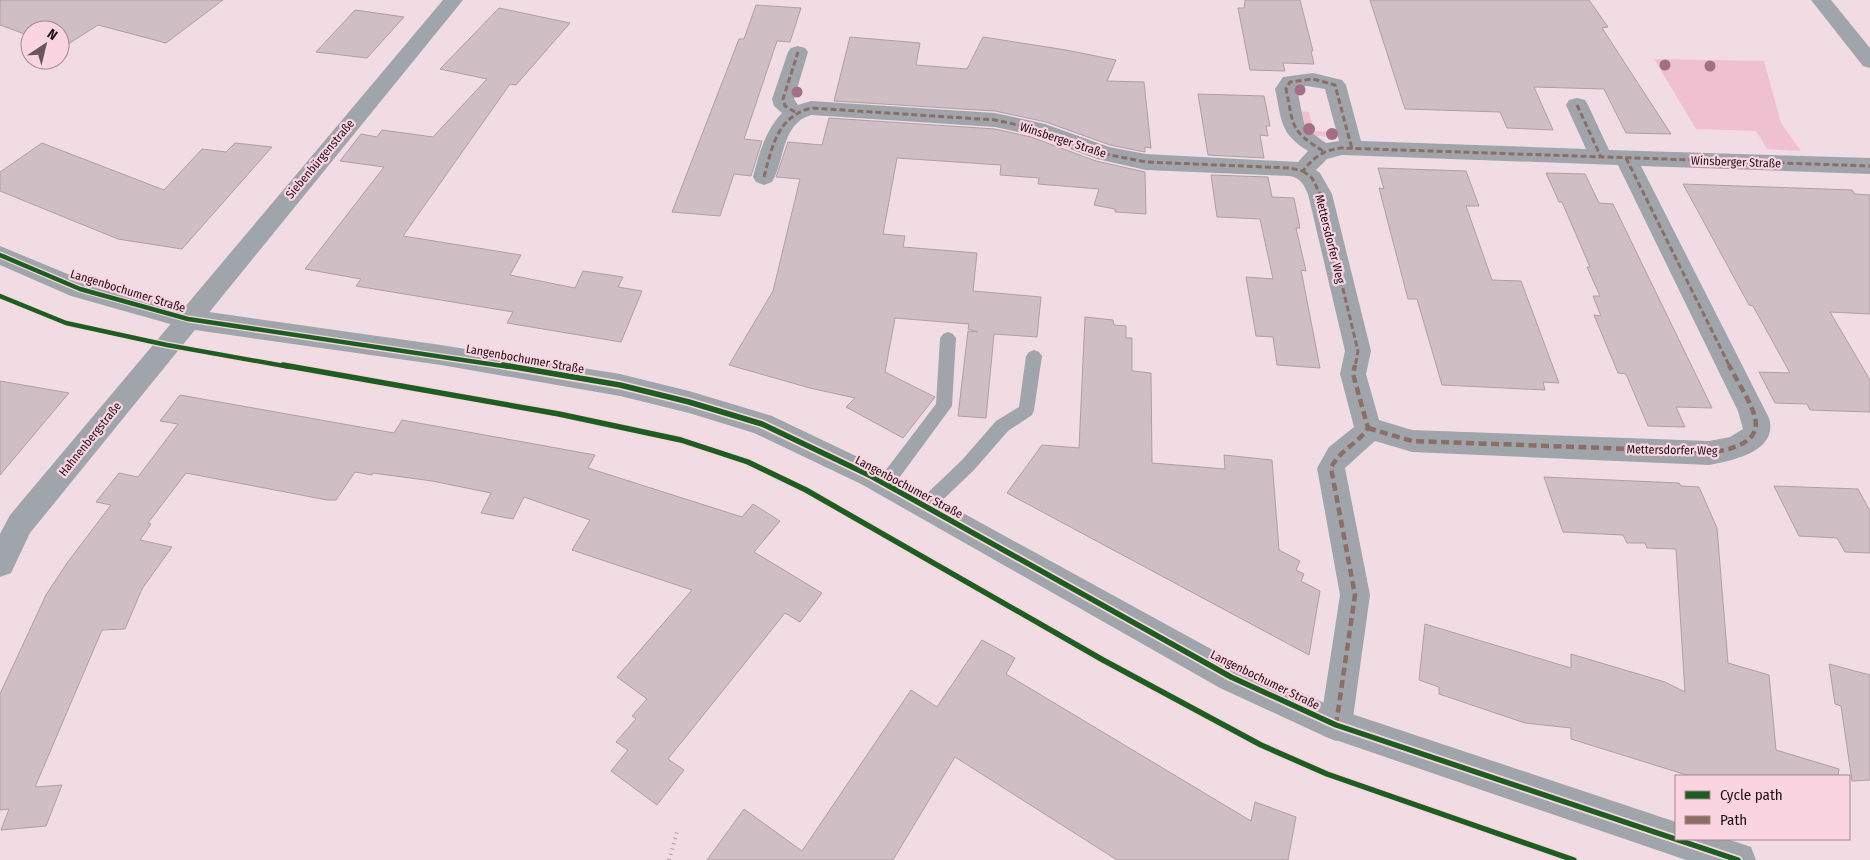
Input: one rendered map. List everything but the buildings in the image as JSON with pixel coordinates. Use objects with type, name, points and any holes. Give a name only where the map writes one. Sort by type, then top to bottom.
[{"type":"street","name":"Siebenbürgenstraße","points":[[188,319],[453,0]]},
{"type":"street","points":[[1821,0],[1870,62]]},
{"type":"street","points":[[764,177],[779,134],[788,117],[795,112],[785,106],[783,99],[798,52]]},
{"type":"street","points":[[1303,171],[1322,151],[1304,140],[1294,130],[1286,87],[1290,82],[1300,80],[1324,81],[1335,85],[1352,149]]},
{"type":"street","points":[[1577,105],[1614,158]]},
{"type":"street","name":"Winsberger Straße","points":[[795,112],[818,108],[995,120],[1037,129],[1092,150],[1133,160],[1290,168],[1303,171]]},
{"type":"street","name":"Winsberger Straße","points":[[1322,151],[1352,149],[1870,166]]},
{"type":"street","name":"Mettersdorfer Weg","points":[[1303,171],[1312,178],[1320,194],[1358,351],[1353,374],[1368,428],[1412,441],[1709,452],[1728,449],[1750,440],[1755,435],[1756,422],[1747,401],[1614,158]]},
{"type":"street","name":"Langenbochumer Straße","points":[[0,255],[80,289],[188,319],[441,355],[620,386],[680,400],[762,424],[885,484],[1231,677],[1336,725],[1675,839]]},
{"type":"street","name":"Hahnenbergstraße","points":[[0,564],[20,524],[188,319]]},
{"type":"street","points":[[1336,725],[1355,595],[1331,468],[1338,454],[1361,438],[1368,428]]},
{"type":"street","name":"Langenbochumer Straße","points":[[1678,840],[1738,860]]},
{"type":"lane","points":[[885,484],[944,406],[948,338]]},
{"type":"lane","points":[[924,506],[968,465],[1002,426],[1026,410],[1034,356]]},
{"type":"path","points":[[669,860],[677,832]]},
{"type":"shaded area","points":[[1654,59],[1764,61],[1781,123],[1801,151],[1767,149],[1756,131],[1696,129]]},
{"type":"shaded area","points":[[1298,111],[1309,112],[1314,131],[1337,132],[1338,137],[1313,136],[1303,130]]},
{"type":"marked path","points":[[795,112],[785,106],[783,99],[798,52]]},
{"type":"marked path","points":[[1323,151],[1304,139],[1295,130],[1286,89],[1290,82],[1313,79],[1335,85],[1352,149]]},
{"type":"marked path","points":[[1577,105],[1601,157]]},
{"type":"marked path","points":[[764,177],[774,144],[784,124],[800,111],[811,108],[995,120],[1037,129],[1105,154],[1146,162],[1290,168],[1303,171],[1323,151],[1342,148],[1870,166]]},
{"type":"marked path","points":[[1368,428],[1412,441],[1709,453],[1738,447],[1751,439],[1757,428],[1754,414],[1626,158]]},
{"type":"marked path","points":[[1303,171],[1312,178],[1320,194],[1358,351],[1353,374],[1368,428],[1360,439],[1339,455],[1331,468],[1355,595],[1336,725]]},
{"type":"cycle path","points":[[0,255],[80,289],[188,319],[441,355],[620,385],[689,402],[762,424],[871,476],[1231,677],[1336,725],[1675,839]]},
{"type":"cycle path","points":[[0,296],[66,323],[167,345],[559,414],[681,440],[748,462],[806,490],[1103,660],[1261,745],[1327,774],[1574,860]]},
{"type":"cycle path","points":[[1678,840],[1738,860]]}]
